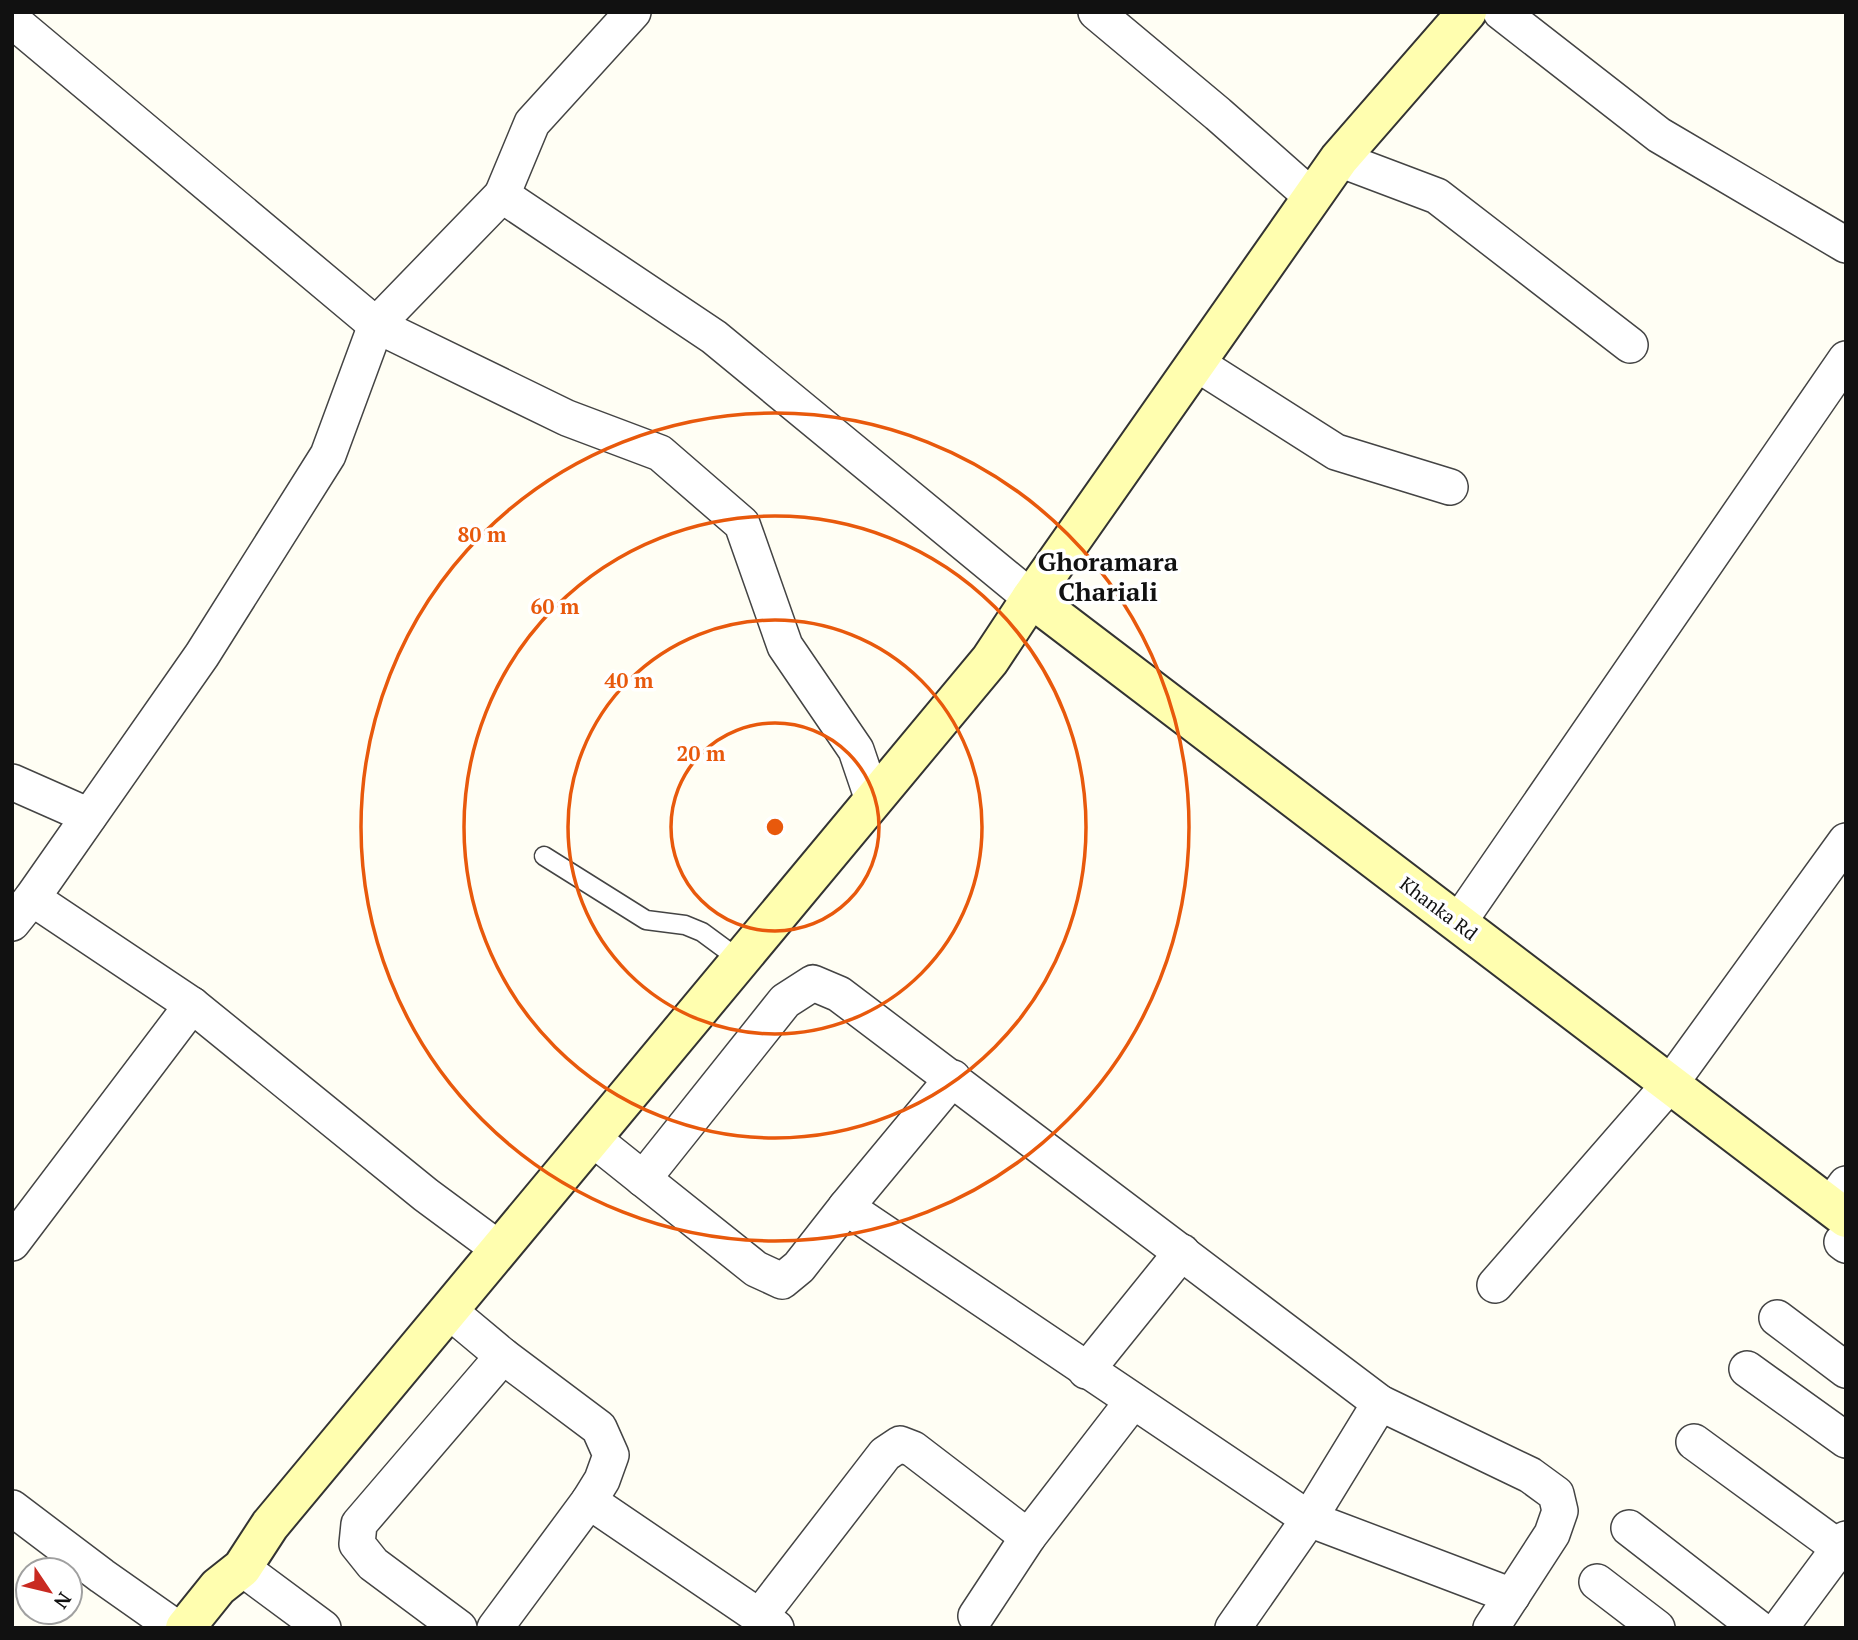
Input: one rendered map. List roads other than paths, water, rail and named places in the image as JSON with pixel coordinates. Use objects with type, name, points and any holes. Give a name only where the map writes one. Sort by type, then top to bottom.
[{"type":"street","points":[[499,1249],[426,1195],[192,1005],[22,910],[202,655],[328,455],[376,325],[502,195],[532,122],[634,12]]},
{"type":"street","points":[[1096,12],[1312,197]]},
{"type":"street","points":[[185,1628],[218,1587],[242,1568],[270,1525],[990,660],[1339,159],[1467,12]]},
{"type":"street","points":[[1501,12],[1659,135],[1846,245]]},
{"type":"street","points":[[23,20],[376,325],[567,418],[660,453],[742,524],[785,646],[856,750],[873,800]]},
{"type":"street","points":[[1339,159],[1437,196],[1630,345]]},
{"type":"street","points":[[502,195],[714,337],[1031,598]]},
{"type":"street","points":[[1458,923],[1846,359]]},
{"type":"street","points":[[1196,363],[1336,452],[1450,487]]},
{"type":"street","name":"Khanka Rd","points":[[1031,598],[1670,1084],[1842,1219]]},
{"type":"street","points":[[12,782],[89,816]]},
{"type":"street","points":[[1495,1285],[1670,1084],[1846,841]]},
{"type":"street","points":[[643,1179],[785,1001],[813,984],[839,994],[1380,1403],[1530,1475],[1556,1494],[1560,1511],[1552,1534],[1490,1628]]},
{"type":"street","points":[[12,1243],[192,1005]]},
{"type":"street","points":[[592,1138],[756,1269],[782,1281],[799,1267],[953,1079]]},
{"type":"street","points":[[846,1207],[1309,1519],[1512,1596]]},
{"type":"street","points":[[1086,1371],[1182,1251]]},
{"type":"street","points":[[448,1310],[503,1356],[599,1428],[611,1455],[603,1479],[589,1501],[495,1628]]},
{"type":"street","points":[[1777,1318],[1846,1370]]},
{"type":"street","points":[[460,1628],[373,1564],[357,1544],[359,1524],[503,1356]]},
{"type":"street","points":[[1747,1369],[1846,1440]]},
{"type":"street","points":[[979,1624],[1028,1537],[1133,1401]]},
{"type":"street","points":[[1233,1628],[1309,1519],[1380,1403]]},
{"type":"street","points":[[1694,1442],[1844,1547],[1780,1628]]},
{"type":"street","points":[[589,1501],[768,1622],[885,1454],[900,1444],[913,1449],[1028,1537]]},
{"type":"street","points":[[12,1508],[176,1628]]},
{"type":"street","points":[[1629,1528],[1758,1628]]},
{"type":"street","points":[[242,1568],[323,1628]]},
{"type":"street","points":[[1597,1582],[1657,1628]]},
{"type":"lane","points":[[544,856],[646,920],[685,925],[702,932],[740,960]]},
{"type":"district","name":"Ghoramara Chariali","points":[[1108,576]]}]
